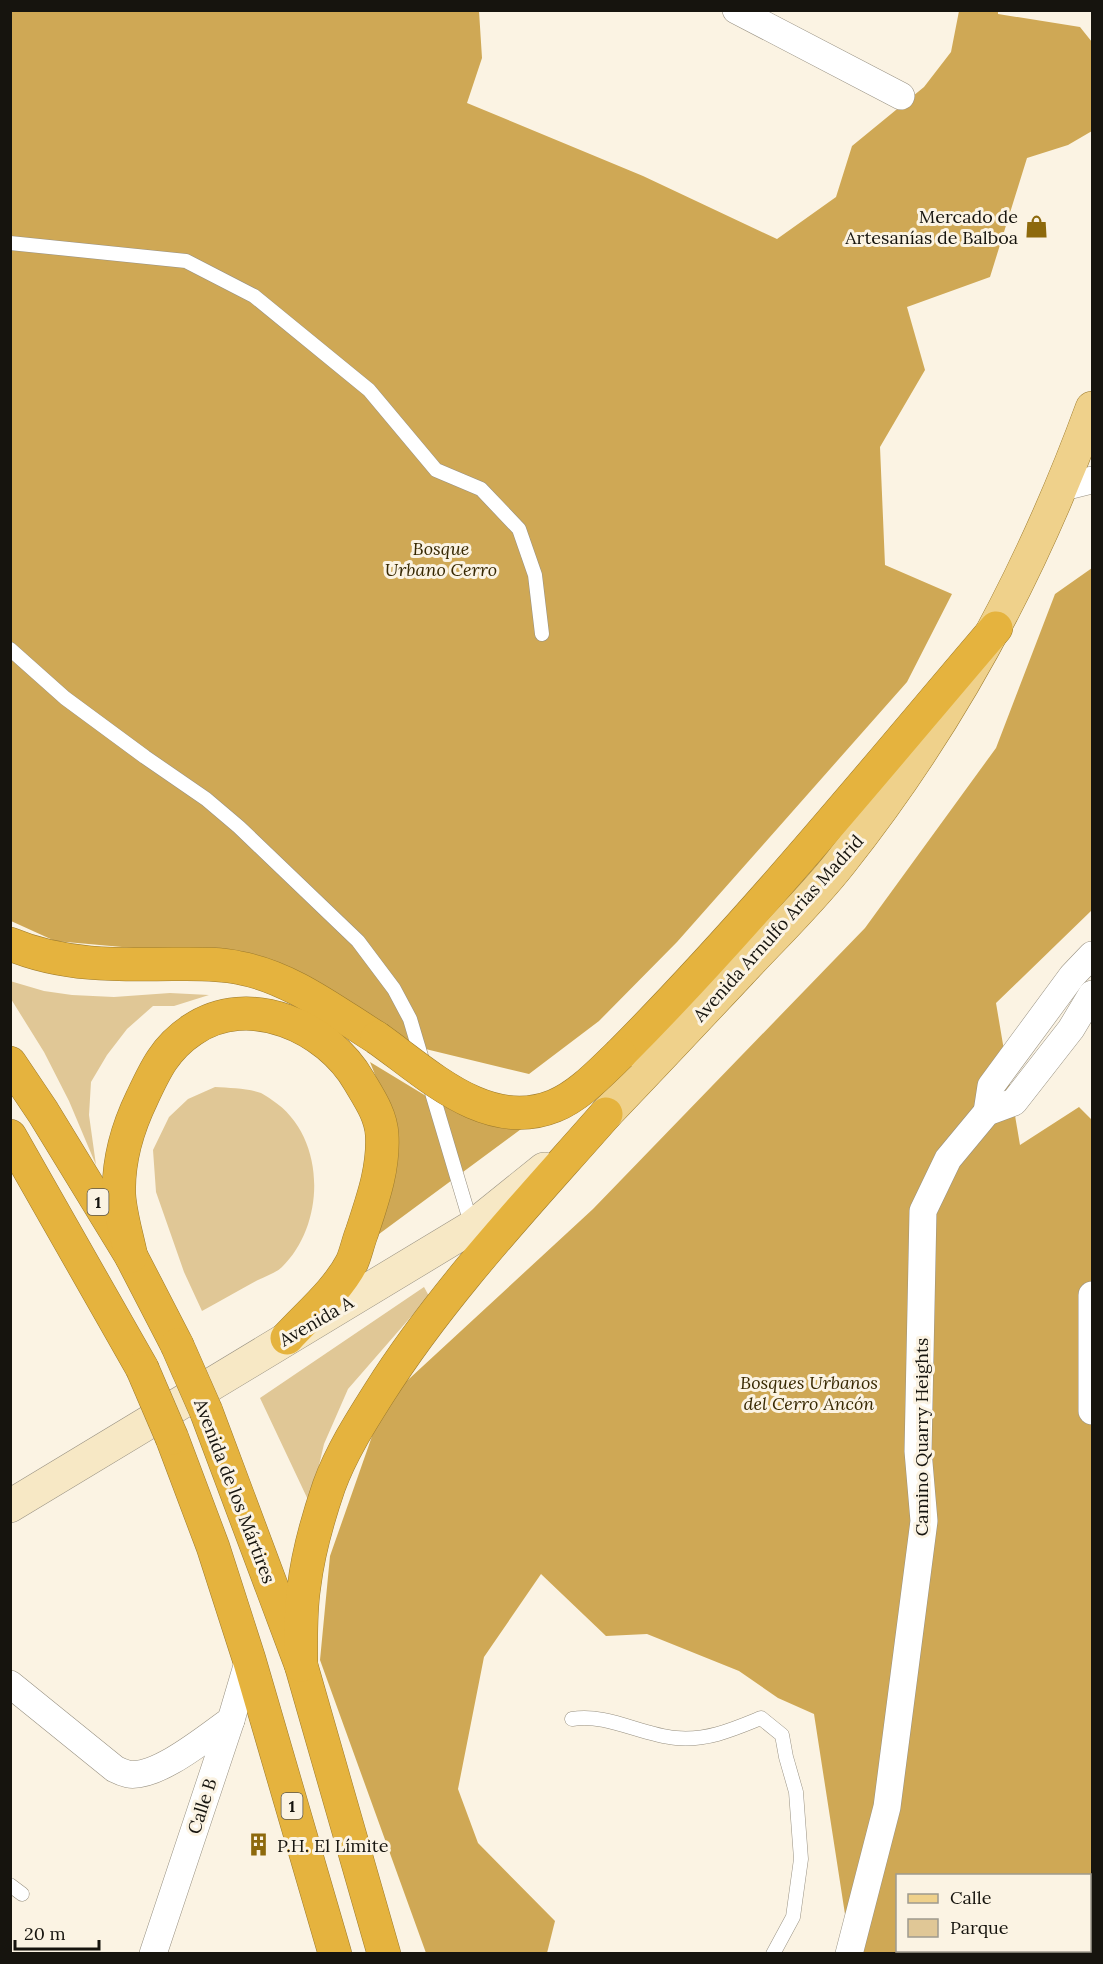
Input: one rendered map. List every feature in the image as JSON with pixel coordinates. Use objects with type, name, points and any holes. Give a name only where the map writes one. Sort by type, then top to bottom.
[{"type":"highway","points":[[10,944],[38,954],[86,963],[220,964],[270,976],[290,985],[377,1038],[473,1104],[510,1114],[531,1113],[555,1106],[593,1080],[706,966],[996,628]]},
{"type":"highway","points":[[131,1256],[119,1196],[121,1161],[129,1126],[158,1062],[192,1029],[211,1020],[252,1014],[277,1018],[299,1026],[321,1038],[340,1055],[353,1071],[374,1106],[382,1133],[381,1161],[375,1192],[351,1262],[334,1287],[287,1338]]},
{"type":"highway","name":"Avenida de los Mártires","points":[[10,1063],[43,1112],[131,1256],[177,1345],[206,1412],[301,1665],[384,1953]]},
{"type":"highway","points":[[301,1665],[302,1608],[308,1564],[321,1513],[342,1456],[391,1374],[422,1330],[463,1277],[606,1114]]},
{"type":"highway","name":"1","points":[[12,1138],[142,1368],[172,1438],[213,1547],[249,1659],[335,1953]]},
{"type":"main road","name":"Avenida Arnulfo Arias Madrid","points":[[606,1114],[839,865],[908,772],[996,628],[1060,488],[1092,408]]},
{"type":"street","points":[[736,10],[901,96]]},
{"type":"street","points":[[1060,488],[1092,480]]},
{"type":"street","name":"Camino Quarry Heights","points":[[987,1112],[991,1086],[1072,976],[1092,955]]},
{"type":"street","name":"Camino Quarry Heights","points":[[849,1953],[887,1808],[924,1521],[918,1451],[923,1212],[948,1159],[987,1112],[1014,1102],[1071,1029],[1092,994]]},
{"type":"street","name":"Avenida A","points":[[13,1504],[472,1227],[522,1188],[606,1114]]},
{"type":"street","points":[[1092,1295],[1092,1411]]},
{"type":"street","name":"Calle B","points":[[153,1953],[231,1720],[249,1659]]},
{"type":"street","points":[[10,1684],[115,1769],[129,1774],[146,1772],[167,1764],[231,1720]]},
{"type":"lane","points":[[10,243],[186,261],[254,296],[369,390],[436,470],[481,489],[519,529],[535,575],[542,634]]},
{"type":"lane","points":[[10,649],[65,698],[144,757],[206,799],[239,827],[358,941],[394,989],[410,1019],[472,1227]]},
{"type":"lane","points":[[572,1719],[588,1716],[676,1738],[716,1736],[761,1718],[782,1735],[796,1792],[801,1860],[793,1917],[773,1953]]},
{"type":"lane","points":[[10,1885],[22,1894]]},
{"type":"green space","name":"Bosque Urbano Cerro","points":[[11,11],[479,11],[482,58],[467,103],[643,176],[777,239],[836,197],[852,146],[924,87],[951,52],[959,11],[998,11],[998,14],[1080,27],[1092,42],[1092,131],[1068,145],[1027,158],[990,277],[907,307],[925,370],[880,447],[885,565],[952,594],[907,682],[677,942],[599,1021],[529,1074],[409,1045],[267,960],[55,941],[11,921]]},
{"type":"green space","name":"Bosques Urbanos del Cerro Ancón","points":[[1092,568],[1092,910],[996,1003],[1020,1145],[1079,1107],[1092,1120],[1092,1953],[851,1953],[814,1714],[778,1698],[739,1671],[647,1634],[606,1636],[541,1574],[484,1657],[458,1789],[478,1843],[555,1921],[547,1953],[426,1953],[320,1660],[330,1556],[384,1402],[593,1209],[865,928],[996,748],[1055,594]]},
{"type":"green space","points":[[10,981],[44,991],[72,995],[114,997],[170,993],[209,995],[174,1006],[153,1006],[127,1029],[107,1055],[91,1082],[89,1115],[96,1165],[69,1101],[44,1052],[11,999]]},
{"type":"green space","points":[[370,1062],[431,1099],[536,1118],[375,1237],[383,1095]]},
{"type":"green space","points":[[215,1087],[261,1093],[290,1115],[303,1135],[311,1157],[314,1180],[313,1204],[307,1227],[297,1249],[282,1267],[202,1311],[184,1272],[156,1192],[153,1150],[169,1117],[188,1099]]},
{"type":"green space","points":[[424,1287],[429,1296],[348,1389],[324,1444],[310,1504],[260,1398]]},
{"type":"place","name":"Mercado de Artesanías de Balboa","points":[[1036,226]]},
{"type":"place","name":"P.H. El Límite","points":[[259,1845]]}]
